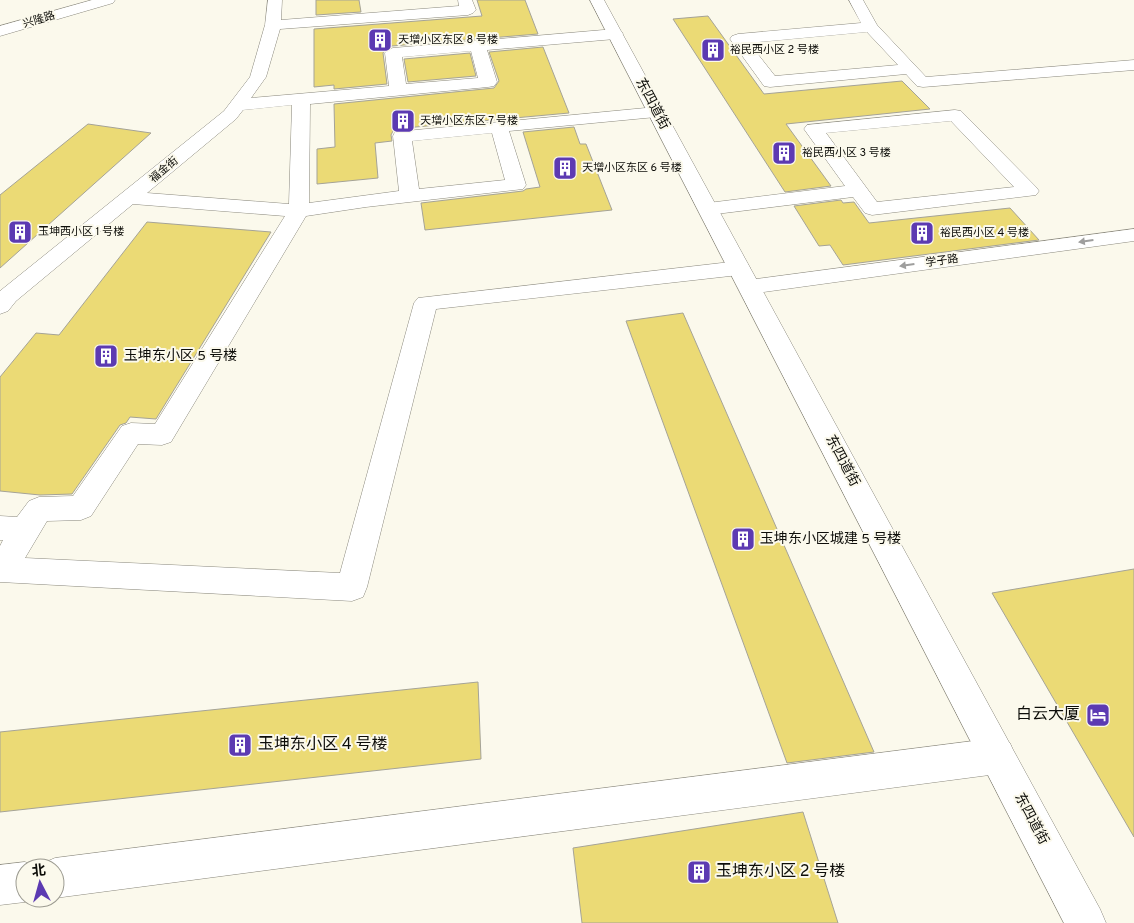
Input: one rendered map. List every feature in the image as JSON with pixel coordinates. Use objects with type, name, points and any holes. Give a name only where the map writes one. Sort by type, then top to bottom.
[{"type":"street","name":"兴隆路","points":[[0,31],[108,0]]},
{"type":"street","name":"福金街","points":[[0,306],[8,296],[130,198],[230,114],[258,77],[273,25],[275,0]]},
{"type":"street","points":[[382,0],[384,16]]},
{"type":"street","points":[[273,25],[468,10],[465,0]]},
{"type":"street","name":"东四道街","points":[[597,0],[1086,923]]},
{"type":"street","points":[[856,0],[870,27],[1029,191],[872,208],[813,129],[955,115],[962,122]]},
{"type":"street","points":[[870,27],[738,38],[770,82],[911,69]]},
{"type":"street","points":[[398,90],[393,53],[615,34]]},
{"type":"street","points":[[237,105],[488,82],[478,46]]},
{"type":"street","points":[[923,82],[1134,66]]},
{"type":"street","points":[[12,529],[39,509],[81,508],[131,433],[162,435],[299,211],[301,99]]},
{"type":"street","points":[[410,196],[402,136],[656,112]]},
{"type":"street","points":[[130,198],[299,211],[410,196],[516,185],[500,127]]},
{"type":"street","points":[[708,209],[858,190]]},
{"type":"street","name":"学子路","points":[[12,529],[3,570],[352,586],[426,303],[744,278],[1134,234]]},
{"type":"street","points":[[65,877],[997,756]]},
{"type":"street","points":[[0,885],[15,883]]},
{"type":"building","points":[[316,0],[359,0],[361,12],[316,15]]},
{"type":"building","name":"天增小区东区 8 号楼","points":[[477,0],[525,0],[538,34],[392,46],[386,48],[383,53],[387,84],[334,89],[334,85],[314,87],[314,29],[482,16]]},
{"type":"building","name":"裕民西小区 3 号楼","points":[[708,16],[764,94],[902,81],[930,109],[786,124],[831,186],[785,192],[673,19]]},
{"type":"building","name":"天增小区东区 7 号楼","points":[[543,47],[569,113],[394,129],[391,135],[392,141],[375,143],[378,178],[317,184],[317,149],[335,147],[334,104],[494,88],[499,81],[489,52]]},
{"type":"building","points":[[470,53],[476,76],[408,82],[404,59]]},
{"type":"building","name":"玉坤西小区 1 号楼","points":[[88,124],[151,133],[0,268],[0,195]]},
{"type":"building","name":"天增小区东区 6 号楼","points":[[574,127],[580,144],[586,144],[612,210],[425,230],[421,203],[523,191],[540,187],[523,132]]},
{"type":"building","name":"裕民西小区 4 号楼","points":[[841,200],[843,203],[854,202],[869,223],[1010,208],[1039,240],[843,265],[830,245],[819,246],[794,206]]},
{"type":"building","name":"玉坤东小区 5 号楼","points":[[147,222],[271,232],[156,419],[130,417],[126,423],[120,425],[72,494],[40,495],[0,491],[0,377],[36,333],[59,335]]},
{"type":"building","name":"玉坤东小区城建 5 号楼","points":[[683,313],[874,752],[787,763],[626,321]]},
{"type":"building","name":"白云大厦","points":[[1134,569],[1134,837],[992,593]]},
{"type":"building","name":"玉坤东小区 4 号楼","points":[[478,682],[481,759],[0,812],[0,732]]},
{"type":"building","name":"玉坤东小区 2 号楼","points":[[803,812],[838,923],[582,923],[573,848]]},
{"type":"place","name":"天增小区东区 8 号楼","points":[[380,40]]},
{"type":"place","name":"裕民西小区 2 号楼","points":[[713,50]]},
{"type":"place","name":"天增小区东区 7 号楼","points":[[403,121]]},
{"type":"place","name":"裕民西小区 3 号楼","points":[[784,153]]},
{"type":"place","name":"天增小区东区 6 号楼","points":[[565,168]]},
{"type":"place","name":"玉坤西小区 1 号楼","points":[[20,232]]},
{"type":"place","name":"裕民西小区 4 号楼","points":[[922,233]]},
{"type":"place","name":"玉坤东小区 5 号楼","points":[[106,356]]},
{"type":"place","name":"玉坤东小区城建 5 号楼","points":[[743,539]]},
{"type":"place","name":"白云大厦","points":[[1098,715]]},
{"type":"place","name":"玉坤东小区 4 号楼","points":[[240,745]]},
{"type":"place","name":"玉坤东小区 2 号楼","points":[[699,872]]}]
